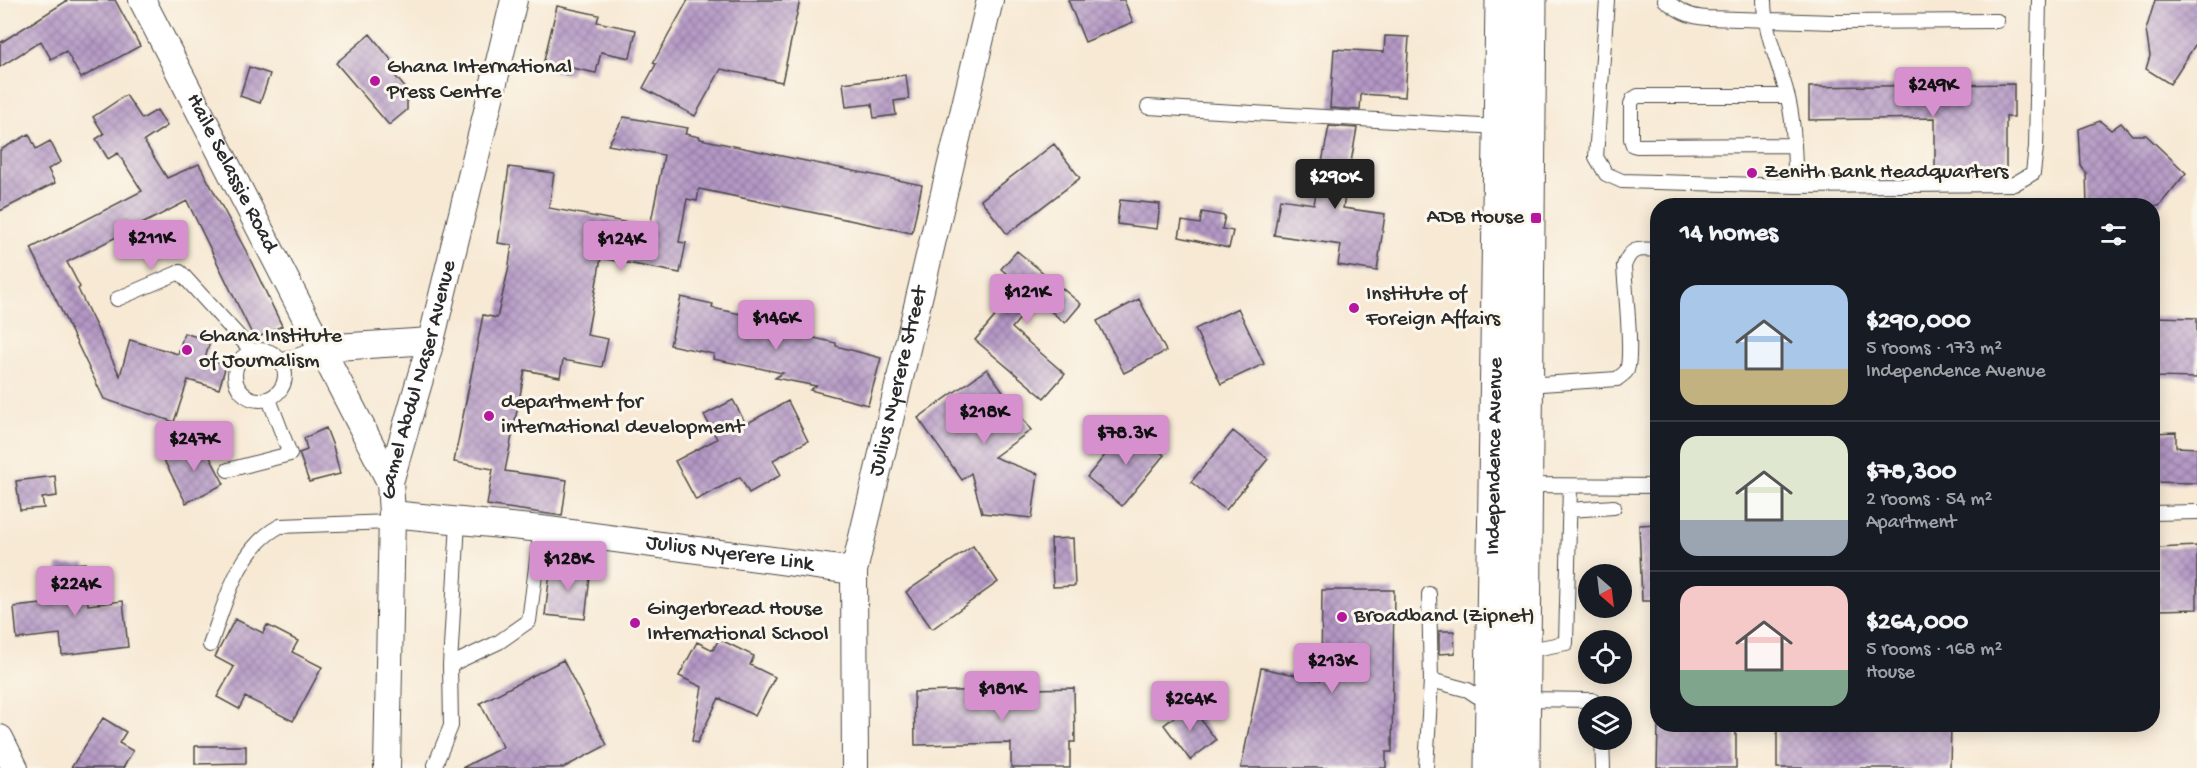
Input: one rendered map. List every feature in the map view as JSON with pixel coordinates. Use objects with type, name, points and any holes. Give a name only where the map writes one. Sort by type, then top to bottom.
[{"type":"main road","name":"Independence Avenue","points":[[1502,0],[1499,127],[1508,698],[1523,768]]},
{"type":"main road","name":"Independence Avenue","points":[[1491,768],[1508,698],[1524,651],[1530,0]]},
{"type":"street","name":"Haile Selassie Road","points":[[142,0],[390,482]]},
{"type":"street","name":"Gamel Abdul Naser Avenue","points":[[387,768],[392,518],[390,482],[431,341],[514,0]]},
{"type":"street","name":"Julius Nyerere Street","points":[[855,768],[854,571],[990,0]]},
{"type":"street","points":[[320,348],[431,341]]},
{"type":"street","name":"Julius Nyerere Link","points":[[392,518],[458,520],[541,529],[854,571]]},
{"type":"street","points":[[0,738],[15,768]]},
{"type":"lane","points":[[1607,0],[1596,158],[1606,174],[1622,181],[1796,186],[2014,184],[2033,173],[2036,147],[2039,0]]},
{"type":"lane","points":[[1665,0],[1690,17],[1834,22],[1997,21]]},
{"type":"lane","points":[[1764,0],[1764,21],[1787,96],[1794,145],[1796,186]]},
{"type":"lane","points":[[1787,96],[1638,96],[1631,104],[1631,139],[1633,145],[1637,146],[1794,145]]},
{"type":"lane","points":[[1148,107],[1499,127]]},
{"type":"lane","points":[[1526,385],[1617,379],[1624,374],[1627,369],[1628,347],[1624,266],[1628,255],[1636,249],[1650,250]]},
{"type":"lane","points":[[117,298],[180,272],[252,351]]},
{"type":"lane","points":[[281,361],[320,348]]},
{"type":"lane","points":[[263,350],[273,353],[281,361],[285,375],[280,389],[269,399],[253,400],[239,390],[234,375],[239,360],[252,351],[263,350]]},
{"type":"lane","points":[[228,470],[290,454],[269,399]]},
{"type":"lane","points":[[1526,484],[1650,486]]},
{"type":"lane","points":[[1524,651],[1566,643],[1570,486]]},
{"type":"lane","points":[[1569,510],[1614,507]]},
{"type":"lane","points":[[2160,513],[2197,512]]},
{"type":"lane","points":[[210,645],[231,587],[255,545],[268,533],[280,526],[392,518]]},
{"type":"lane","points":[[435,765],[451,726],[450,665],[458,520]]},
{"type":"lane","points":[[450,665],[499,642],[529,621],[541,529]]},
{"type":"lane","points":[[1426,768],[1431,680],[1430,594]]},
{"type":"lane","points":[[1431,680],[1468,690],[1477,696],[1578,700]]},
{"type":"lane","points":[[1602,750],[1603,768]]},
{"type":"building","points":[[68,0],[115,0],[140,46],[81,78],[66,51],[51,59],[41,41],[0,67],[0,43]]},
{"type":"building","points":[[688,0],[800,0],[782,82],[721,69],[695,116],[643,88],[656,64],[653,63]]},
{"type":"building","points":[[1068,0],[1124,0],[1133,22],[1085,42]]},
{"type":"building","points":[[2155,0],[2197,0],[2197,42],[2170,84],[2146,69],[2150,56],[2146,30]]},
{"type":"building","points":[[557,6],[599,15],[597,22],[636,30],[630,58],[601,52],[596,73],[572,68],[570,75],[542,69]]},
{"type":"building","name":"Ghana International Press Centre","points":[[370,34],[397,67],[391,71],[407,90],[407,110],[389,125],[336,63]]},
{"type":"building","points":[[1385,36],[1409,37],[1405,97],[1361,94],[1360,110],[1330,108],[1334,49],[1384,52]]},
{"type":"building","points":[[249,67],[270,74],[260,103],[240,96]]},
{"type":"building","points":[[906,75],[909,99],[894,101],[896,115],[874,118],[872,104],[846,107],[843,83]]},
{"type":"building","points":[[2014,84],[2014,117],[2006,117],[2006,173],[1935,174],[1935,118],[1809,120],[1809,87]]},
{"type":"building","points":[[126,95],[142,119],[157,110],[167,126],[144,141],[167,178],[199,164],[246,251],[282,326],[261,336],[253,336],[187,201],[67,262],[120,376],[130,340],[178,354],[184,333],[210,341],[205,359],[226,365],[219,389],[188,380],[174,422],[104,399],[31,248],[142,191],[118,153],[108,159],[96,139],[104,134],[93,117]]},
{"type":"building","points":[[624,117],[688,128],[685,134],[700,137],[700,139],[922,185],[912,233],[699,189],[697,201],[687,199],[679,242],[686,243],[680,273],[601,258],[587,335],[608,339],[602,367],[563,360],[560,377],[525,370],[505,471],[567,480],[562,516],[487,505],[493,469],[454,462],[483,315],[497,318],[508,271],[512,245],[498,243],[509,167],[554,173],[549,208],[650,227],[664,155],[608,145]]},
{"type":"building","points":[[2100,121],[2111,130],[2121,123],[2132,135],[2146,135],[2186,173],[2160,205],[2160,198],[2087,198],[2086,173],[2081,166],[2079,129]]},
{"type":"building","points":[[1329,126],[1357,128],[1343,208],[1385,214],[1377,271],[1338,265],[1341,245],[1274,235],[1280,199],[1314,204]]},
{"type":"building","points":[[29,134],[36,149],[50,141],[61,162],[48,169],[55,183],[0,211],[0,150]]},
{"type":"building","points":[[1054,144],[1080,178],[1007,234],[981,200]]},
{"type":"building","points":[[1120,200],[1160,204],[1157,229],[1117,224]]},
{"type":"building","points":[[1202,212],[1225,216],[1222,229],[1233,231],[1229,248],[1179,237],[1182,221],[1200,224]]},
{"type":"building","points":[[1017,251],[1081,304],[1065,323],[1036,299],[1012,328],[1065,374],[1044,398],[975,340],[1021,286],[1001,269]]},
{"type":"building","points":[[681,297],[713,304],[712,308],[755,317],[754,323],[797,332],[797,334],[836,343],[836,346],[881,358],[868,405],[810,390],[816,386],[775,378],[783,373],[713,359],[714,354],[670,345]]},
{"type":"building","points":[[1139,299],[1166,351],[1124,373],[1097,321]]},
{"type":"building","points":[[1238,308],[1264,364],[1221,384],[1195,329]]},
{"type":"building","points":[[2160,317],[2197,318],[2197,378],[2160,377]]},
{"type":"building","points":[[987,369],[1031,430],[994,457],[1038,474],[1032,518],[982,513],[971,473],[962,480],[918,418]]},
{"type":"building","points":[[733,400],[746,424],[788,401],[808,441],[773,460],[781,475],[749,493],[740,477],[696,500],[675,461],[717,439],[704,415]]},
{"type":"building","points":[[1129,426],[1164,455],[1122,506],[1087,477]]},
{"type":"building","points":[[326,428],[340,474],[309,482],[299,453],[307,450],[304,438]]},
{"type":"building","points":[[1233,431],[1268,459],[1226,510],[1191,482]]},
{"type":"building","points":[[2176,432],[2176,447],[2197,448],[2197,483],[2160,482],[2160,433]]},
{"type":"building","points":[[201,440],[224,484],[186,503],[164,460]]},
{"type":"building","points":[[55,476],[57,496],[42,498],[44,508],[20,510],[16,481]]},
{"type":"building","points":[[1650,524],[1650,601],[1642,601],[1639,525]]},
{"type":"building","points":[[1073,538],[1075,586],[1053,587],[1051,539]]},
{"type":"building","points":[[973,546],[998,582],[932,629],[906,592]]},
{"type":"building","points":[[2197,546],[2197,609],[2160,610],[2160,548]]},
{"type":"building","points":[[85,563],[88,605],[123,601],[128,647],[62,655],[60,634],[17,639],[14,607],[60,602],[57,565]]},
{"type":"building","points":[[551,564],[591,569],[585,619],[545,615]]},
{"type":"building","points":[[1322,590],[1394,590],[1392,752],[1386,752],[1386,768],[1241,768],[1261,668],[1321,680]]},
{"type":"building","points":[[235,619],[263,633],[267,625],[298,641],[292,652],[322,667],[293,721],[245,697],[239,709],[217,697],[234,667],[215,657]]},
{"type":"building","points":[[1439,631],[1454,631],[1455,653],[1439,654]]},
{"type":"building","points":[[719,639],[754,656],[750,665],[775,677],[755,716],[719,698],[697,743],[692,741],[702,687],[679,676],[697,642],[713,650]]},
{"type":"building","points":[[563,660],[607,745],[563,768],[462,768],[503,747],[480,703]]},
{"type":"building","points":[[1074,688],[1075,742],[1070,742],[1070,768],[1011,768],[1011,743],[915,745],[914,692]]},
{"type":"building","points":[[1190,705],[1216,740],[1190,760],[1164,725]]},
{"type":"building","points":[[103,718],[126,732],[119,743],[133,751],[123,768],[71,768]]},
{"type":"building","points":[[1658,732],[1736,732],[1736,768],[1657,768]]},
{"type":"building","points":[[1777,732],[1951,732],[1950,768],[1777,768]]},
{"type":"building","points":[[195,746],[246,746],[246,763],[195,764]]},
{"type":"place","name":"Ghana International Press Centre","points":[[375,81]]},
{"type":"place","name":"Zenith Bank Headquarters","points":[[1752,173]]},
{"type":"place","name":"ADB House","points":[[1536,218]]},
{"type":"place","name":"Institute of Foreign Affairs","points":[[1354,308]]},
{"type":"place","name":"Ghana Institute of Journalism","points":[[187,350]]},
{"type":"place","name":"department for international development","points":[[489,416]]},
{"type":"place","name":"Broadband (Zipnet)","points":[[1342,617]]},
{"type":"place","name":"Gingerbread House International School","points":[[635,623]]}]
